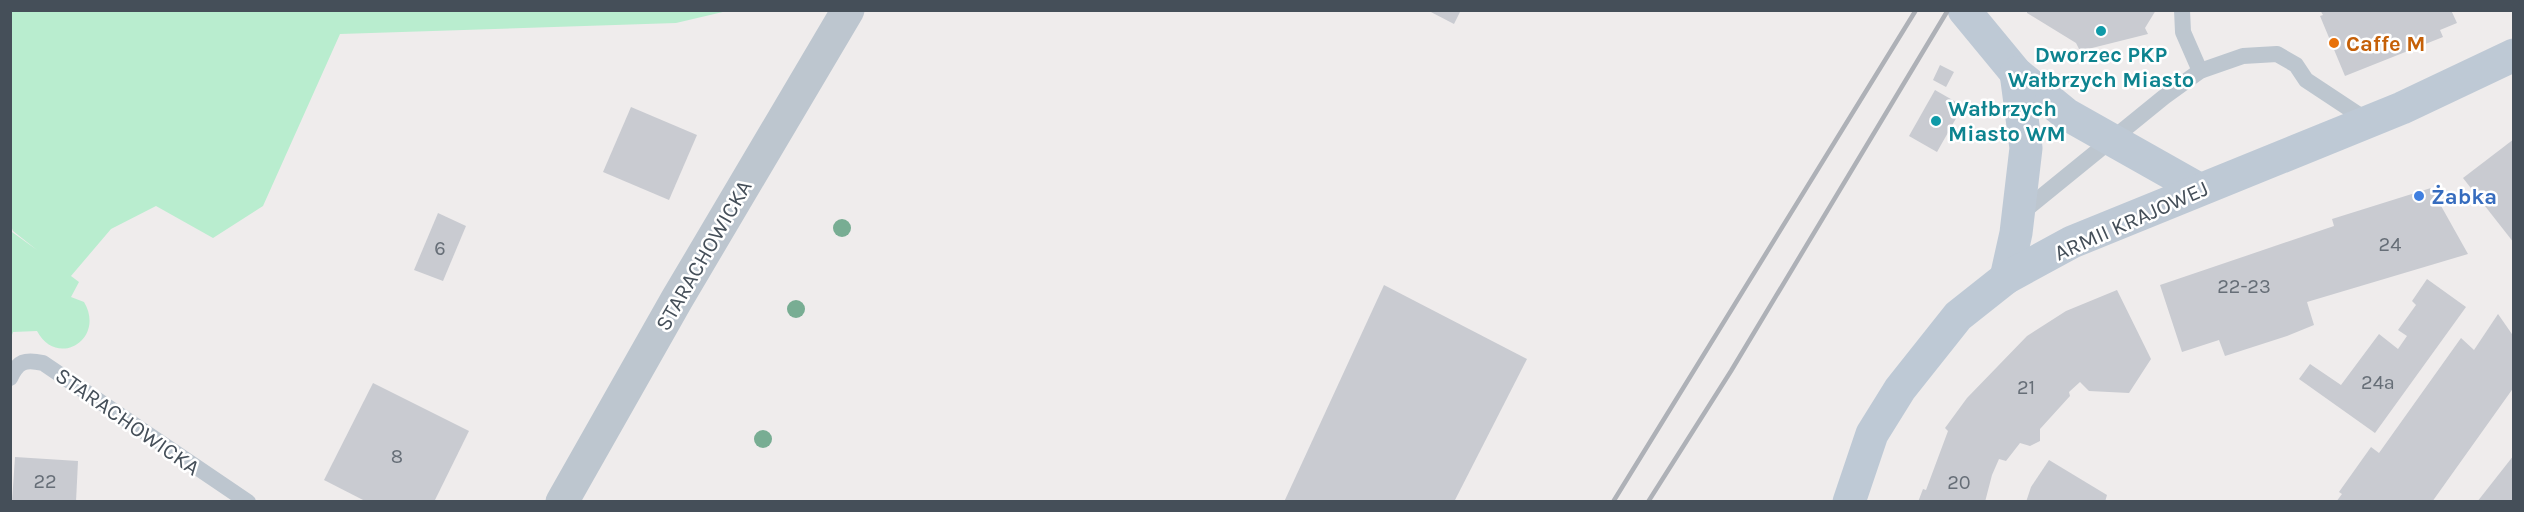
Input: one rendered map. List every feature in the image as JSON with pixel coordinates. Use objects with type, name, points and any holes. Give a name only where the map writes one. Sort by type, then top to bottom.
[{"type":"main road","points":[[1964,10],[2016,73],[2066,114],[2199,189]]},
{"type":"main road","name":"ARMII KRAJOWEJ","points":[[1850,501],[1872,434],[1900,389],[1958,316],[2006,278],[2072,242],[2368,121],[2514,55]]},
{"type":"main road","points":[[2006,278],[2018,216],[2026,147],[2016,73]]},
{"type":"street","name":"STARACHOWICKA","points":[[562,501],[677,298],[848,10]]},
{"type":"lane","points":[[2182,10],[2183,32],[2200,71]]},
{"type":"lane","points":[[2018,216],[2164,97],[2200,71],[2243,56],[2277,54],[2296,65],[2306,80],[2368,121]]},
{"type":"lane","name":"STARACHOWICKA","points":[[10,378],[16,365],[28,359],[43,363],[248,501]]},
{"type":"green space","points":[[11,10],[727,11],[676,23],[340,34],[263,206],[213,238],[156,206],[111,229],[71,276],[79,282],[71,297],[84,302],[89,315],[89,327],[84,337],[76,345],[56,348],[46,342],[37,331],[13,332],[11,338],[11,228],[12,232],[37,250],[13,231],[11,226]]},
{"type":"building","points":[[1427,10],[1461,10],[1454,24]]},
{"type":"building","name":"Dworzec PKP Wałbrzych Miasto","points":[[2027,10],[2156,10],[2145,28],[2148,34],[2080,51],[2076,43],[2027,13]]},
{"type":"building","points":[[2320,10],[2451,10],[2457,23],[2440,30],[2443,37],[2345,76],[2320,16],[2323,15]]},
{"type":"building","points":[[1940,65],[1954,72],[1946,87],[1933,80]]},
{"type":"building","name":"Wałbrzych Miasto WM","points":[[1935,90],[1963,106],[1937,152],[1909,136]]},
{"type":"building","points":[[631,107],[697,135],[669,200],[603,172]]},
{"type":"building","points":[[2514,139],[2514,243],[2463,178]]},
{"type":"building","points":[[2431,188],[2468,254],[2307,302],[2314,325],[2287,336],[2225,356],[2219,340],[2182,352],[2160,285],[2334,226],[2332,219]]},
{"type":"building","points":[[438,213],[466,226],[443,281],[414,270]]},
{"type":"building","points":[[2427,279],[2466,307],[2375,433],[2299,379],[2310,364],[2341,385],[2379,334],[2398,349],[2407,336],[2398,330],[2416,305],[2412,301]]},
{"type":"building","points":[[1384,285],[1527,359],[1454,502],[1284,502]]},
{"type":"building","points":[[2117,290],[2151,359],[2129,393],[2089,391],[2080,382],[2069,392],[2070,396],[2040,429],[2040,441],[2030,446],[2020,443],[2006,461],[1999,459],[1985,502],[1918,502],[1923,489],[1926,490],[1948,431],[1945,428],[1967,398],[2027,336],[2066,311]]},
{"type":"building","points":[[2498,314],[2514,337],[2514,387],[2432,502],[2336,502],[2342,494],[2339,492],[2371,447],[2379,453],[2461,338],[2474,350]]},
{"type":"building","points":[[373,383],[469,431],[434,502],[367,502],[324,480]]},
{"type":"building","points":[[2514,455],[2514,502],[2477,502]]},
{"type":"building","points":[[15,457],[78,461],[76,502],[12,502]]},
{"type":"building","points":[[2049,460],[2107,495],[2105,502],[2026,502],[2031,487]]},
{"type":"railway","points":[[1613,502],[1916,10]]},
{"type":"railway","points":[[1648,502],[1731,371],[1948,10]]},
{"type":"place","name":"Dworzec PKP Wałbrzych Miasto","points":[[2101,31]]},
{"type":"place","name":"Caffe M","points":[[2334,43]]},
{"type":"place","name":"Wałbrzych Miasto WM","points":[[1936,121]]},
{"type":"place","name":"Żabka","points":[[2419,196]]}]
